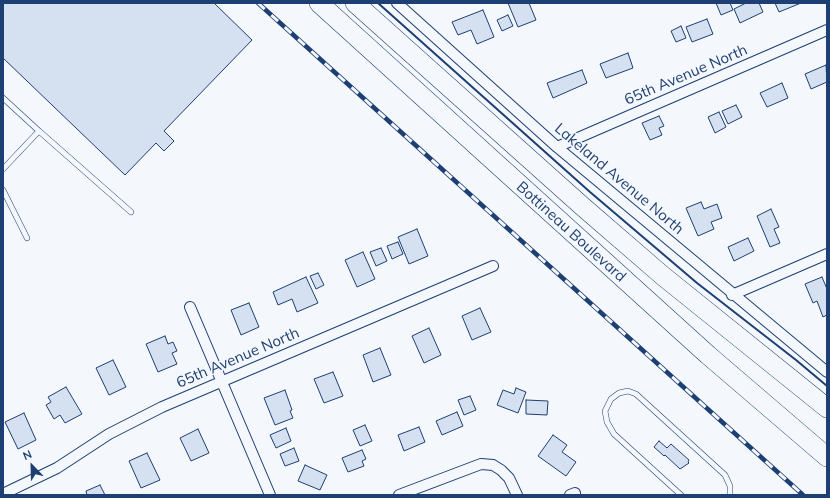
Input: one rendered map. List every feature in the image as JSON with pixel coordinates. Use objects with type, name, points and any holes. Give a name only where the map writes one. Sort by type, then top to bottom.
[{"type":"highway","name":"Bottineau Boulevard","points":[[319,3],[708,355],[827,457]]},
{"type":"highway","name":"Bottineau Boulevard","points":[[355,3],[582,206],[663,276],[827,408]]},
{"type":"street","points":[[399,5],[412,3]]},
{"type":"street","name":"Lakeland Avenue North","points":[[399,5],[556,147],[827,372]]},
{"type":"street","name":"65th Avenue North","points":[[556,147],[827,30]]},
{"type":"street","points":[[732,294],[827,254]]},
{"type":"street","name":"65th Avenue North","points":[[3,494],[57,468],[134,421],[222,381],[493,266]]},
{"type":"street","points":[[190,307],[270,495]]},
{"type":"street","points":[[399,495],[481,464],[493,465],[502,470],[509,478],[517,495]]},
{"type":"lane","points":[[3,98],[131,212]]},
{"type":"lane","points":[[3,169],[39,131]]},
{"type":"lane","points":[[3,190],[27,238]]},
{"type":"lane","points":[[681,495],[614,434],[606,422],[605,411],[611,400],[619,393],[628,391],[636,394],[725,475],[730,486],[730,495]]},
{"type":"building","points":[[3,3],[214,3],[252,40],[164,131],[174,141],[164,151],[156,143],[125,175],[3,58]]},
{"type":"building","points":[[508,3],[529,3],[536,20],[518,27]]},
{"type":"building","points":[[716,3],[730,3],[733,10],[721,15]]},
{"type":"building","points":[[746,3],[759,3],[763,12],[740,23],[734,9]]},
{"type":"building","points":[[775,3],[801,3],[779,12]]},
{"type":"building","points":[[483,10],[494,37],[477,44],[471,30],[458,35],[452,22]]},
{"type":"building","points":[[508,15],[513,26],[502,31],[497,20]]},
{"type":"building","points":[[707,19],[713,34],[692,42],[686,27]]},
{"type":"building","points":[[681,26],[686,38],[676,42],[671,31]]},
{"type":"building","points":[[628,53],[633,68],[606,78],[600,64]]},
{"type":"building","points":[[826,65],[827,82],[811,89],[805,74]]},
{"type":"building","points":[[582,70],[587,83],[553,98],[547,83]]},
{"type":"building","points":[[782,83],[788,98],[767,107],[760,93]]},
{"type":"building","points":[[736,105],[742,117],[728,124],[722,111]]},
{"type":"building","points":[[719,112],[726,127],[715,133],[708,117]]},
{"type":"building","points":[[659,116],[664,126],[659,128],[662,135],[650,140],[642,123]]},
{"type":"building","points":[[701,202],[704,209],[717,204],[722,218],[711,222],[714,229],[698,236],[686,208]]},
{"type":"building","points":[[771,209],[779,227],[774,229],[780,243],[770,247],[757,216]]},
{"type":"building","points":[[417,229],[428,256],[409,264],[398,237]]},
{"type":"building","points":[[748,238],[754,251],[734,261],[728,247]]},
{"type":"building","points":[[398,242],[403,254],[392,259],[387,246]]},
{"type":"building","points":[[381,248],[387,261],[376,266],[370,252]]},
{"type":"building","points":[[363,252],[375,279],[357,287],[345,260]]},
{"type":"building","points":[[318,273],[324,285],[316,289],[310,276]]},
{"type":"building","points":[[306,277],[318,303],[297,312],[292,299],[278,305],[273,292]]},
{"type":"building","points":[[822,277],[827,289],[827,315],[823,317],[817,301],[813,303],[805,284]]},
{"type":"building","points":[[249,303],[259,327],[241,335],[231,310]]},
{"type":"building","points":[[480,308],[491,332],[472,340],[462,316]]},
{"type":"building","points":[[429,328],[441,355],[424,363],[412,336]]},
{"type":"building","points":[[165,336],[168,344],[173,342],[177,351],[172,353],[177,364],[158,372],[146,344]]},
{"type":"building","points":[[380,348],[391,375],[373,382],[363,355]]},
{"type":"building","points":[[113,360],[126,387],[109,395],[96,368]]},
{"type":"building","points":[[333,372],[343,396],[324,403],[314,379]]},
{"type":"building","points":[[66,387],[82,414],[65,423],[60,415],[54,419],[46,405],[51,402],[48,397]]},
{"type":"building","points":[[516,388],[526,392],[518,413],[497,405],[503,390],[514,394]]},
{"type":"building","points":[[285,390],[292,410],[290,411],[293,418],[275,425],[264,398]]},
{"type":"building","points":[[470,396],[476,410],[464,415],[458,400]]},
{"type":"building","points":[[526,400],[548,401],[547,415],[526,414]]},
{"type":"building","points":[[457,412],[463,426],[442,435],[436,421]]},
{"type":"building","points":[[24,413],[36,440],[18,449],[5,422]]},
{"type":"building","points":[[365,425],[372,441],[360,446],[353,430]]},
{"type":"building","points":[[419,427],[425,442],[404,451],[398,435]]},
{"type":"building","points":[[286,428],[291,441],[276,448],[270,435]]},
{"type":"building","points":[[198,429],[209,453],[191,461],[180,438]]},
{"type":"building","points":[[553,435],[567,445],[562,452],[576,462],[566,476],[538,456]]},
{"type":"building","points":[[659,441],[667,448],[671,444],[689,460],[689,463],[680,469],[654,447]]},
{"type":"building","points":[[294,448],[299,461],[285,466],[280,454]]},
{"type":"building","points":[[362,450],[366,459],[362,461],[364,466],[348,472],[342,458]]},
{"type":"building","points":[[147,453],[160,480],[141,488],[129,461]]},
{"type":"building","points":[[305,465],[327,475],[320,490],[298,481]]},
{"type":"building","points":[[100,485],[105,495],[87,495],[86,491]]},
{"type":"railway","points":[[258,3],[803,495]]},
{"type":"wall","points":[[378,3],[590,192],[697,283],[827,386]]}]
